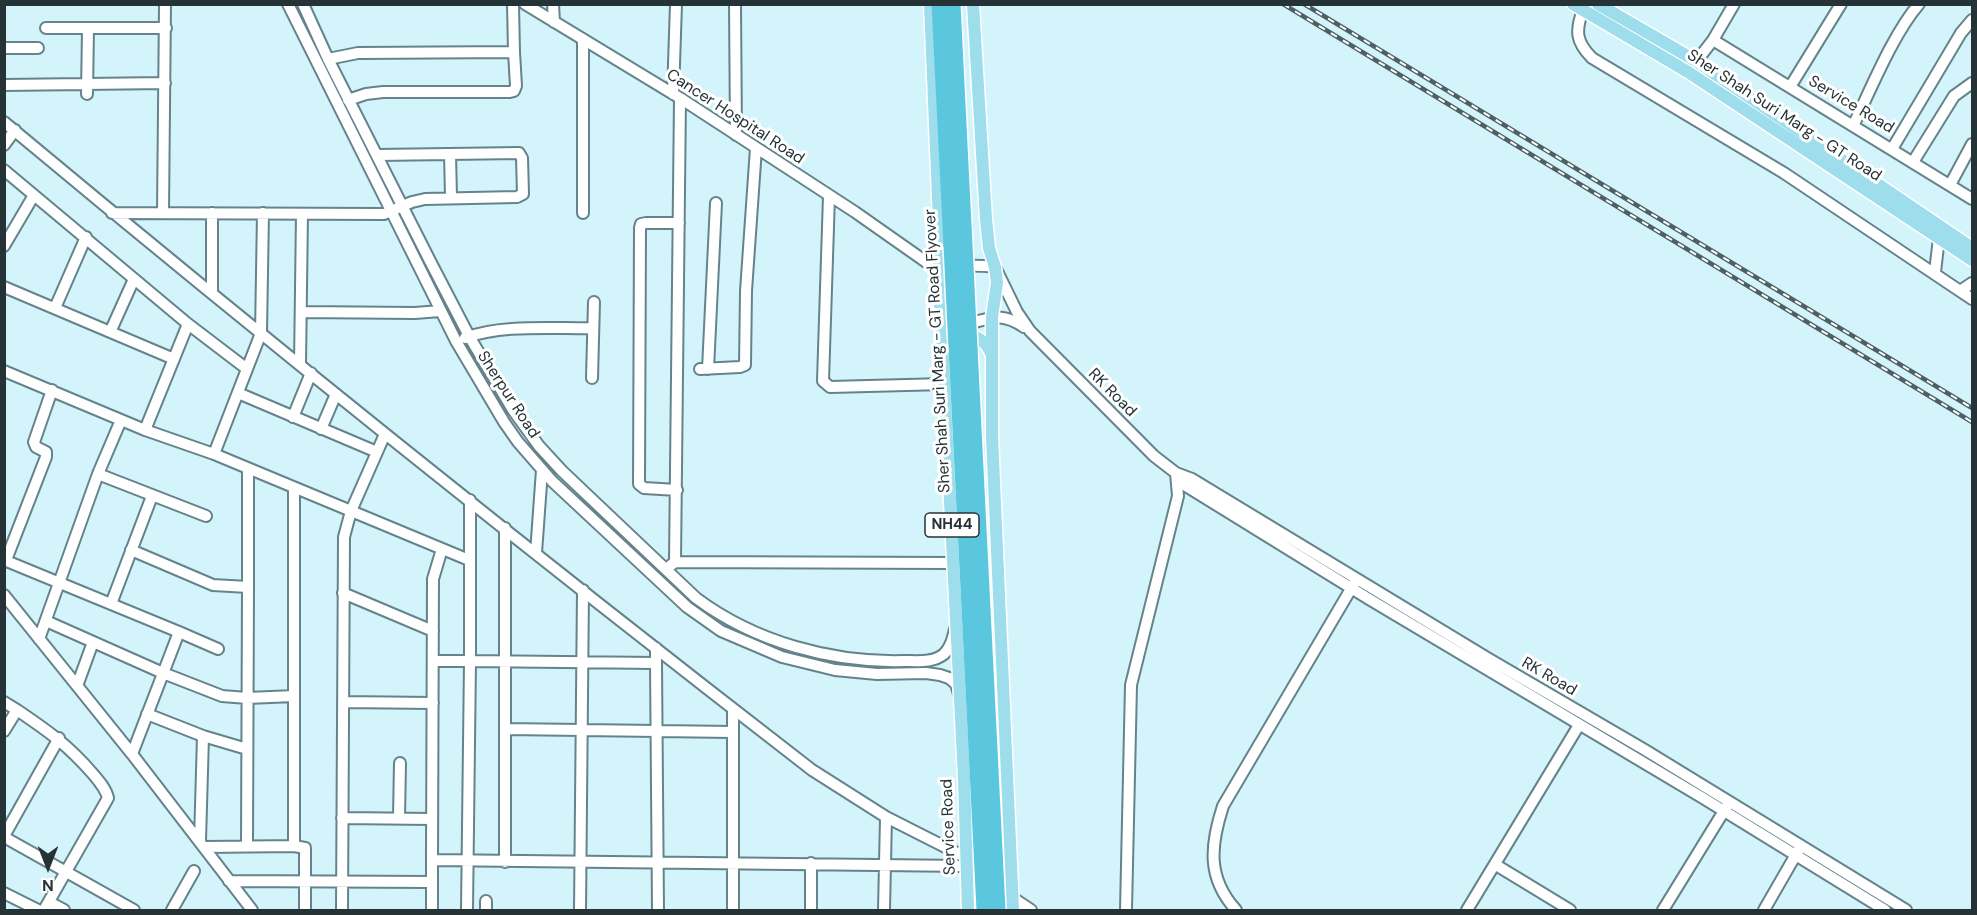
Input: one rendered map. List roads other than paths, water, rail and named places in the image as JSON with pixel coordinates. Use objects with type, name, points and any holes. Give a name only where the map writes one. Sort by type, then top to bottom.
[{"type":"highway","name":"Sher Shah Suri Marg - GT Road Flyover","points":[[939,4],[958,246]]},
{"type":"highway","name":"Sher Shah Suri Marg - GT Road Flyover","points":[[953,4],[958,246],[956,348],[984,910]]},
{"type":"highway","name":"Sher Shah Suri Marg - GT Road Flyover","points":[[956,348],[998,910]]},
{"type":"main road","points":[[930,4],[940,264]]},
{"type":"main road","points":[[973,4],[986,219],[989,248],[994,267]]},
{"type":"main road","name":"Sher Shah Suri Marg - GT Road","points":[[1598,4],[1699,56],[1972,248]]},
{"type":"main road","name":"Sher Shah Suri Marg - GT Road","points":[[1578,8],[1688,72],[1972,260]]},
{"type":"main road","name":"NH44","points":[[940,264],[940,308],[956,348],[945,384],[960,697]]},
{"type":"main road","name":"NH44","points":[[994,267],[996,295],[992,317],[992,437],[1013,904]]},
{"type":"main road","points":[[956,348],[954,337],[969,334],[983,340],[992,354]]},
{"type":"main road","name":"Service Road","points":[[960,697],[968,910]]},
{"type":"street","points":[[163,213],[165,4]]},
{"type":"street","name":"Sherpur Road","points":[[288,4],[456,341],[504,422],[552,481],[704,621],[721,631],[751,645],[835,670],[877,674],[927,672],[940,675],[956,684],[960,697]]},
{"type":"street","name":"Sherpur Road","points":[[303,4],[348,100],[469,336],[526,429],[562,471],[665,569],[712,610],[761,634],[819,654],[890,662],[918,661],[937,658],[950,647],[956,626]]},
{"type":"street","points":[[348,100],[366,94],[383,92],[514,91],[516,86],[513,4]]},
{"type":"street","name":"Cancer Hospital Road","points":[[525,4],[677,96],[924,260]]},
{"type":"street","points":[[553,4],[554,22]]},
{"type":"street","points":[[675,562],[679,223],[676,4]]},
{"type":"street","points":[[735,4],[735,135]]},
{"type":"street","points":[[1688,72],[1713,40],[1734,4]]},
{"type":"street","points":[[1790,87],[1841,4]]},
{"type":"street","points":[[1853,126],[1897,39],[1919,4]]},
{"type":"street","points":[[1578,8],[1578,37],[1592,58],[1784,173],[1935,272],[1972,299]]},
{"type":"street","points":[[1892,149],[1960,33],[1972,20]]},
{"type":"street","points":[[46,28],[166,28]]},
{"type":"street","points":[[87,89],[88,28]]},
{"type":"street","points":[[583,39],[583,213]]},
{"type":"street","name":"Service Road","points":[[1713,40],[1950,185],[1971,195]]},
{"type":"street","points":[[4,48],[38,48]]},
{"type":"street","points":[[328,59],[358,53],[514,52]]},
{"type":"street","points":[[4,85],[87,89],[165,82]]},
{"type":"street","points":[[1913,162],[1954,96],[1972,82]]},
{"type":"street","points":[[4,122],[112,213],[385,434],[812,770],[886,817],[967,862]]},
{"type":"street","points":[[4,145],[15,130]]},
{"type":"street","points":[[1950,185],[1972,144]]},
{"type":"street","points":[[716,203],[704,369],[745,365],[746,291],[756,148]]},
{"type":"street","points":[[450,153],[451,197]]},
{"type":"street","points":[[112,213],[384,214],[425,199],[517,197],[523,194],[522,158],[519,153],[378,155]]},
{"type":"street","points":[[4,170],[188,324],[247,369]]},
{"type":"street","points":[[4,246],[34,195]]},
{"type":"street","points":[[830,196],[823,381],[830,387],[945,384]]},
{"type":"street","points":[[212,213],[212,293]]},
{"type":"street","points":[[214,454],[261,333],[263,213]]},
{"type":"street","points":[[300,364],[302,214]]},
{"type":"street","points":[[677,490],[644,488],[639,484],[640,228],[641,224],[646,223],[679,223]]},
{"type":"street","points":[[55,308],[86,237]]},
{"type":"street","points":[[1935,272],[1939,238]]},
{"type":"street","points":[[924,260],[940,264],[978,264],[994,267],[1017,312],[1030,331]]},
{"type":"street","points":[[924,260],[934,269],[939,282]]},
{"type":"street","points":[[111,330],[134,279]]},
{"type":"street","points":[[1960,291],[1972,283]]},
{"type":"street","points":[[4,287],[111,330],[174,359]]},
{"type":"street","points":[[435,300],[447,294]]},
{"type":"street","points":[[592,378],[594,302]]},
{"type":"street","points":[[940,308],[946,319],[958,325],[992,317],[1011,320],[1030,331]]},
{"type":"street","points":[[301,312],[416,313],[440,311]]},
{"type":"street","points":[[145,430],[188,324]]},
{"type":"street","points":[[456,341],[498,330],[593,328]]},
{"type":"street","name":"RK Road","points":[[1030,331],[1154,456],[1176,473],[1186,486],[1354,583],[1799,851],[1906,910]]},
{"type":"street","points":[[4,371],[145,430],[214,454],[469,560]]},
{"type":"street","points":[[293,417],[311,373]]},
{"type":"street","points":[[52,390],[34,442],[36,447],[46,452],[46,457],[5,560],[60,581],[218,649]]},
{"type":"street","points":[[238,393],[377,452]]},
{"type":"street","points":[[321,429],[336,394]]},
{"type":"street","points":[[39,639],[98,474],[121,420]]},
{"type":"street","points":[[342,910],[344,537],[351,511],[385,434]]},
{"type":"street","points":[[247,846],[248,470]]},
{"type":"street","points":[[536,553],[542,470]]},
{"type":"street","points":[[552,481],[562,471]]},
{"type":"street","points":[[1126,910],[1131,685],[1178,496],[1176,473]]},
{"type":"street","points":[[98,474],[206,516]]},
{"type":"street","points":[[294,488],[294,846]]},
{"type":"street","points":[[111,604],[152,496]]},
{"type":"street","points":[[466,910],[470,500]]},
{"type":"street","points":[[505,528],[505,862]]},
{"type":"street","points":[[432,910],[434,572],[442,549]]},
{"type":"street","points":[[131,550],[213,585],[248,587]]},
{"type":"street","points":[[656,578],[675,562],[953,563]]},
{"type":"street","points":[[1236,910],[1222,890],[1214,863],[1213,847],[1223,807],[1354,583]]},
{"type":"street","name":"RK Road","points":[[1354,583],[1579,725],[1727,807]]},
{"type":"street","points":[[580,910],[583,590]]},
{"type":"street","points":[[343,593],[433,631]]},
{"type":"street","points":[[4,595],[132,754],[252,910]]},
{"type":"street","points":[[46,621],[163,673],[222,696],[247,698],[294,696]]},
{"type":"street","points":[[132,754],[178,632]]},
{"type":"street","points":[[77,686],[93,642]]},
{"type":"street","points":[[656,648],[658,910]]},
{"type":"street","points":[[876,660],[877,674]]},
{"type":"street","points":[[433,661],[656,663]]},
{"type":"street","points":[[4,702],[69,746],[108,794],[108,798],[47,906],[64,910]]},
{"type":"street","points":[[343,702],[433,704]]},
{"type":"street","points":[[733,709],[733,910]]},
{"type":"street","points":[[4,731],[17,710]]},
{"type":"street","points":[[147,714],[203,736],[247,749]]},
{"type":"street","points":[[1467,910],[1579,725]]},
{"type":"street","points":[[506,729],[733,732]]},
{"type":"street","points":[[202,844],[203,736]]},
{"type":"street","points":[[59,738],[4,837],[134,910]]},
{"type":"street","points":[[399,818],[400,763]]},
{"type":"street","points":[[1663,910],[1727,807]]},
{"type":"street","points":[[884,910],[886,817]]},
{"type":"street","points":[[342,818],[432,819]]},
{"type":"street","points":[[202,844],[302,846],[306,850],[304,910]]},
{"type":"street","points":[[1764,910],[1799,851]]},
{"type":"street","name":"RK Road","points":[[1799,851],[1885,910]]},
{"type":"street","points":[[432,860],[885,865],[967,862]]},
{"type":"street","points":[[811,863],[811,910]]},
{"type":"street","points":[[1496,865],[1570,910]]},
{"type":"street","points":[[172,910],[194,872]]},
{"type":"street","points":[[229,881],[432,882]]},
{"type":"street","points":[[4,893],[38,910]]},
{"type":"street","points":[[1013,904],[1031,910]]},
{"type":"railway","points":[[1283,4],[1972,422]]},
{"type":"railway","points":[[1304,4],[1972,408]]}]
